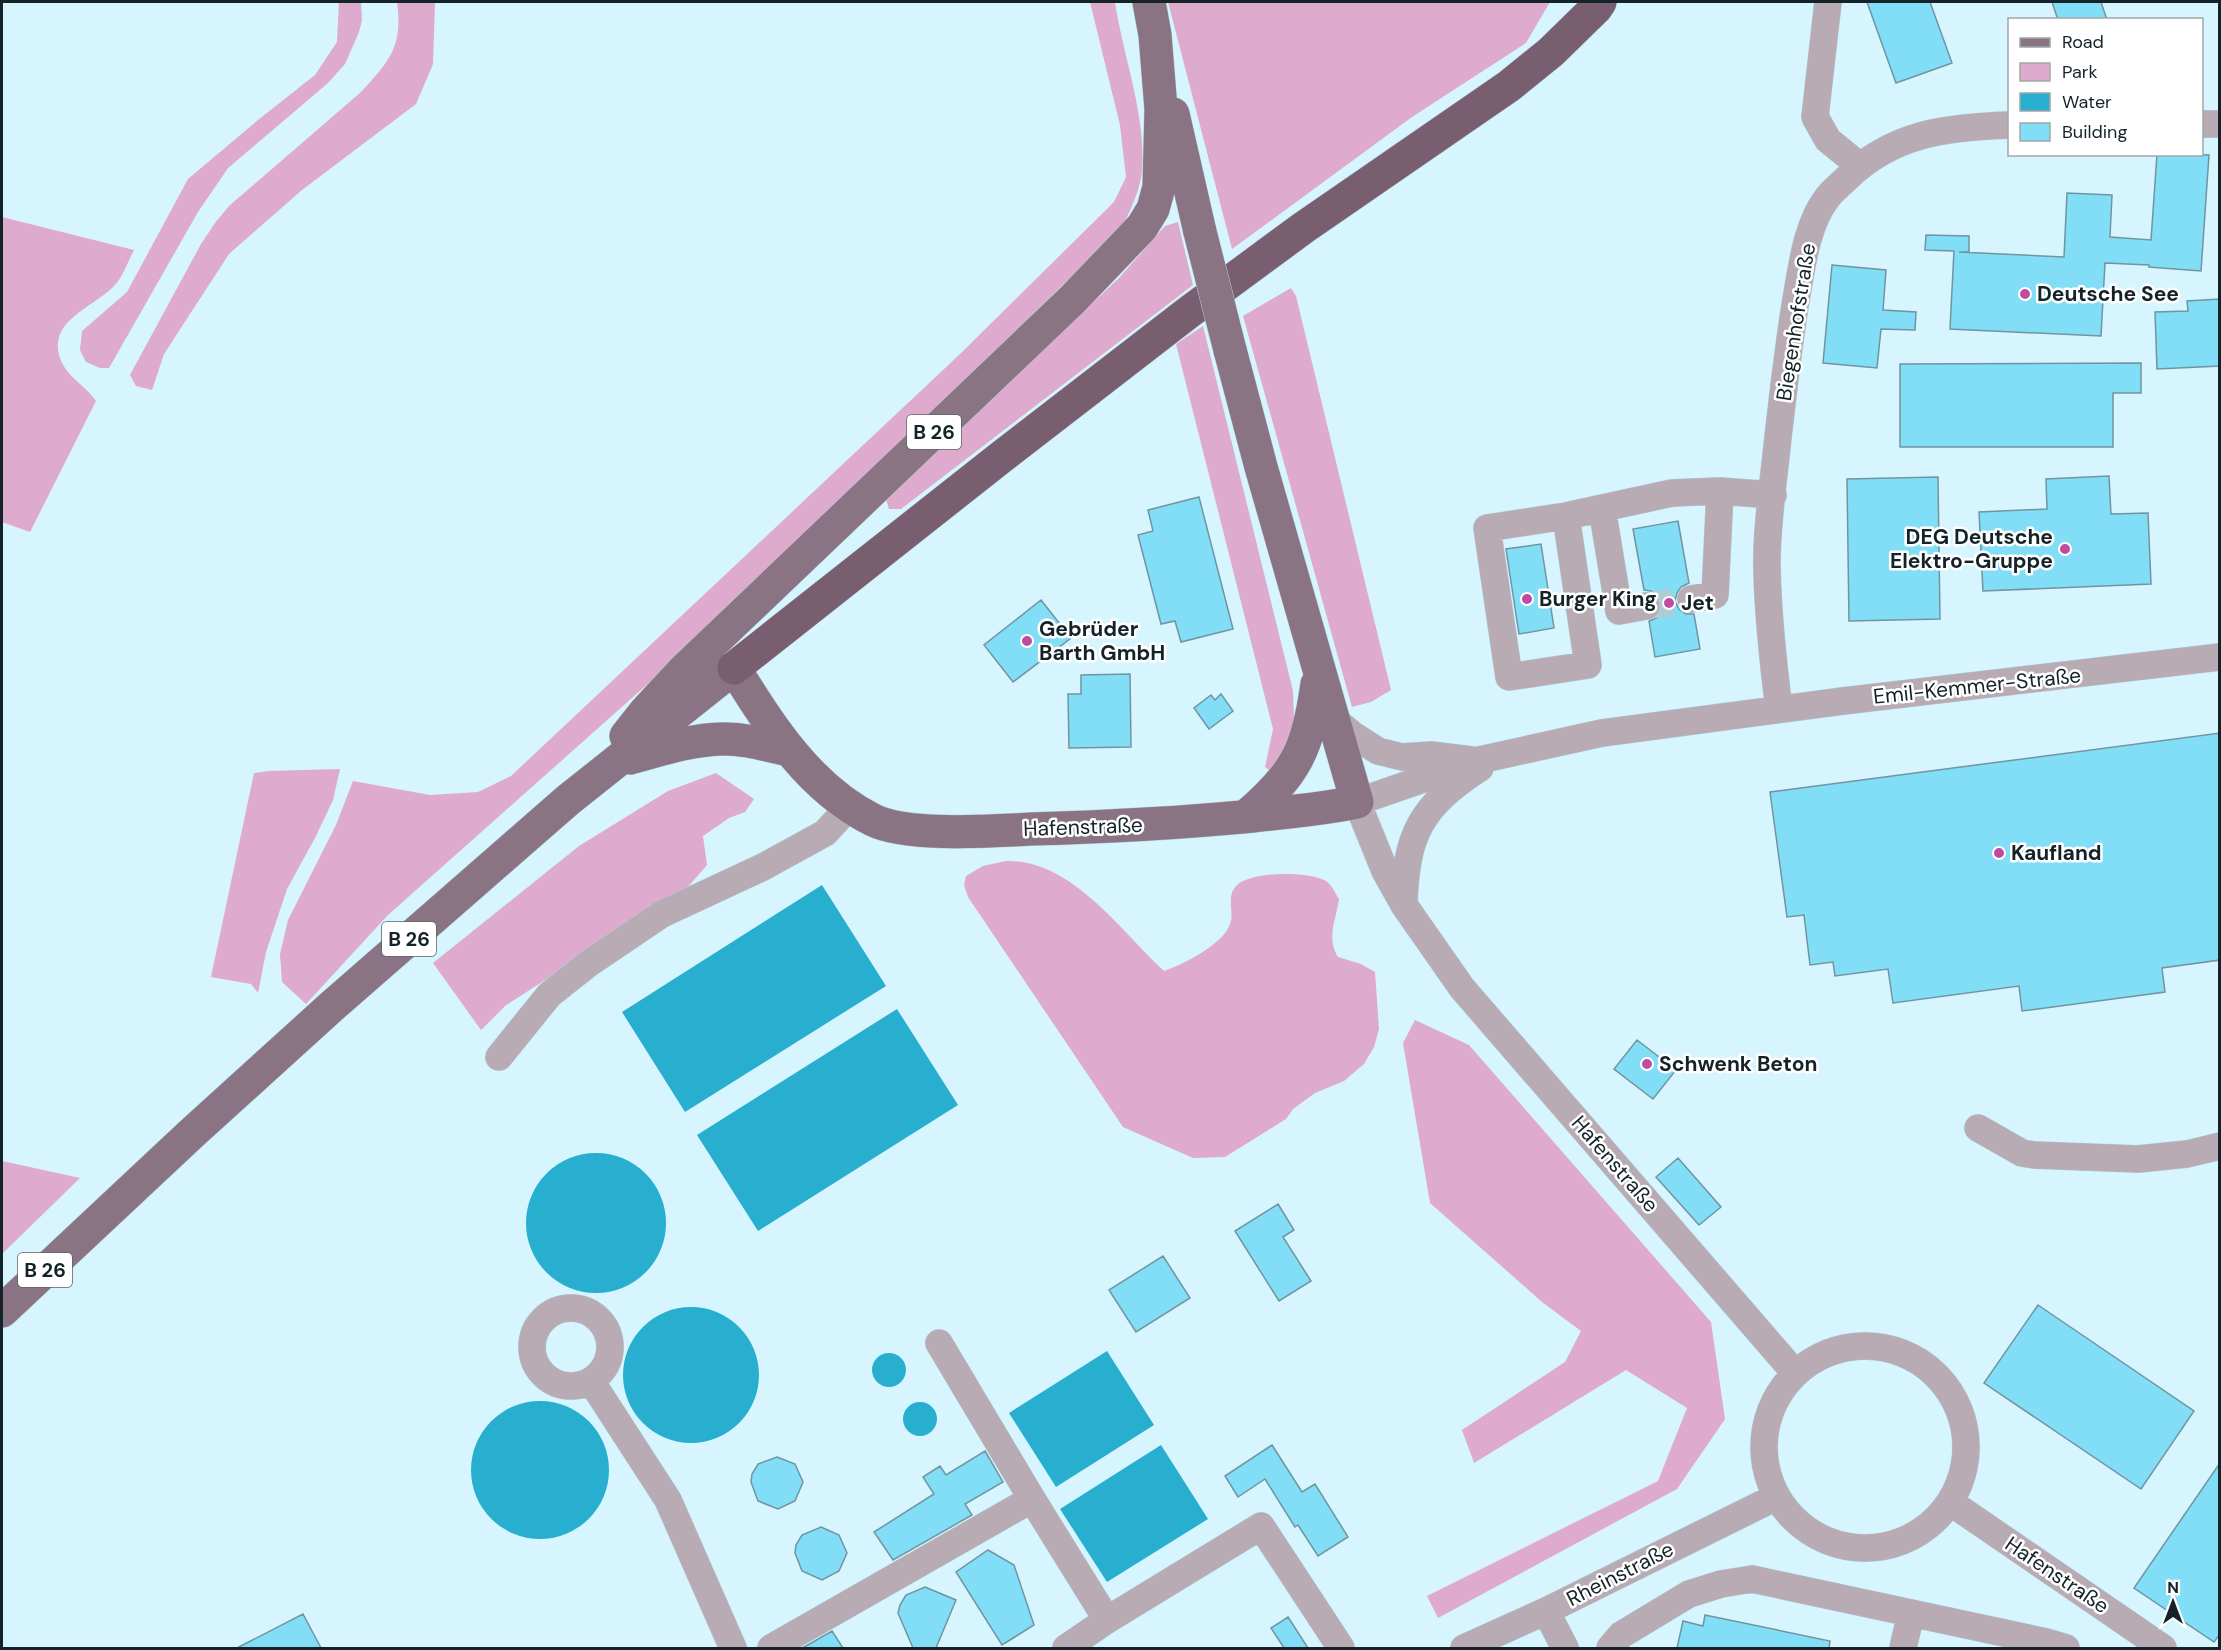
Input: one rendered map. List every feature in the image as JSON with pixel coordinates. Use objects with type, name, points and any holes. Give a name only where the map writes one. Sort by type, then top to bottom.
[{"type":"highway","points":[[1551,52],[1571,2]]},
{"type":"highway","points":[[734,668],[1189,312],[1304,228],[1509,86],[1551,52],[1600,2]]},
{"type":"main road","name":"B 26","points":[[1148,2],[1200,232],[1230,350],[1261,468],[1356,802]]},
{"type":"main road","name":"B 26","points":[[604,771],[645,712],[683,671],[1073,298],[1142,227],[1153,209],[1159,187],[1161,109],[1155,34]]},
{"type":"main road","name":"B 26","points":[[2,1311],[173,1149],[296,1038],[604,771],[734,668]]},
{"type":"main road","name":"Hafenstraße","points":[[734,668],[789,750],[821,785],[849,807],[876,821],[896,827],[962,831],[1152,825],[1245,817],[1356,802]]},
{"type":"main road","points":[[1245,817],[1272,794],[1296,763],[1307,739],[1319,674]]},
{"type":"main road","points":[[604,771],[688,742],[722,739],[746,741],[789,750]]},
{"type":"street","points":[[1828,2],[1815,117],[1828,140],[1860,166]]},
{"type":"street","points":[[2203,124],[2220,124]]},
{"type":"street","name":"Biegenhofstraße","points":[[1779,709],[1771,643],[1767,566],[1790,328],[1803,256],[1815,220],[1827,198],[1860,166],[1903,140],[1937,130],[2008,125]]},
{"type":"street","points":[[1691,599],[1715,595],[1720,491]]},
{"type":"street","points":[[1566,516],[1588,665],[1509,677],[1487,528],[1566,516],[1672,493],[1720,491],[1773,495]]},
{"type":"street","points":[[1602,508],[1619,611],[1646,606]]},
{"type":"street","name":"Emil-Kemmer-Straße","points":[[1488,758],[1602,734],[1734,715],[2220,657]]},
{"type":"street","points":[[1331,717],[1378,751],[1402,757],[1431,754],[1488,758]]},
{"type":"street","points":[[1356,802],[1488,758]]},
{"type":"street","points":[[1404,905],[1405,873],[1411,841],[1430,808],[1488,758]]},
{"type":"street","name":"Hafenstraße","points":[[1356,802],[1385,871],[1404,905],[1436,954],[1462,988],[1795,1373]]},
{"type":"street","points":[[499,1057],[549,995],[588,964],[662,914],[763,867],[825,833],[849,807]]},
{"type":"street","points":[[1978,1128],[2022,1152],[2034,1155],[2138,1159],[2187,1154],[2220,1146]]},
{"type":"street","points":[[939,1343],[1107,1620]]},
{"type":"street","points":[[1876,1346],[1905,1353],[1930,1369],[1950,1391],[1962,1418],[1967,1446],[1963,1476],[1950,1502],[1931,1524],[1905,1540],[1877,1548],[1847,1547],[1819,1537],[1794,1520],[1776,1497],[1766,1472],[1763,1445],[1767,1419],[1778,1394],[1795,1373],[1819,1356],[1828,1353],[1847,1347],[1876,1346]]},
{"type":"street","points":[[591,1381],[668,1500],[733,1648]]},
{"type":"street","name":"Rheinstraße","points":[[1464,1648],[1546,1611],[1776,1497]]},
{"type":"street","points":[[771,1648],[1032,1499]]},
{"type":"street","name":"Hafenstraße","points":[[1950,1502],[2163,1648]]},
{"type":"street","points":[[1066,1648],[1107,1620],[1261,1526],[1341,1648]]},
{"type":"street","points":[[1610,1648],[1620,1635],[1689,1594],[1721,1584],[1752,1579],[2066,1648]]},
{"type":"street","points":[[1546,1611],[1565,1648]]},
{"type":"street","points":[[1903,1648],[1911,1613]]},
{"type":"green space","points":[[339,2],[361,2],[362,20],[359,32],[345,64],[328,83],[228,168],[198,212],[109,368],[100,368],[86,362],[80,350],[82,331],[127,292],[188,179],[315,75],[337,42]]},
{"type":"green space","points":[[397,2],[435,2],[433,64],[416,104],[302,190],[229,254],[164,354],[152,390],[136,386],[130,375],[201,244],[215,223],[229,206],[361,92],[380,71],[396,42]]},
{"type":"green space","points":[[1090,2],[1115,2],[1141,128],[1140,184],[1123,226],[723,617],[388,915],[306,1004],[282,982],[280,954],[288,920],[336,825],[353,781],[430,795],[478,792],[511,776],[959,355],[1114,202],[1126,177],[1120,125]]},
{"type":"green space","points":[[1168,2],[1550,2],[1526,43],[1412,117],[1232,249]]},
{"type":"green space","points":[[2,217],[134,250],[123,274],[114,286],[73,317],[59,337],[58,349],[62,363],[96,401],[30,532],[2,522]]},
{"type":"green space","points":[[1178,222],[1193,285],[901,509],[889,509],[886,499],[1119,278],[1165,226]]},
{"type":"green space","points":[[1291,288],[1296,296],[1391,690],[1371,702],[1352,707],[1243,316]]},
{"type":"green space","points":[[1203,326],[1293,691],[1294,720],[1290,748],[1274,773],[1265,767],[1273,729],[1176,344]]},
{"type":"green space","points":[[340,769],[333,800],[287,889],[266,952],[258,993],[251,984],[211,977],[254,773]]},
{"type":"green space","points":[[716,773],[754,799],[745,812],[729,818],[703,836],[707,865],[687,888],[505,1006],[481,1030],[433,963],[579,846],[668,791]]},
{"type":"green space","points":[[1006,861],[1030,864],[1052,872],[1073,884],[1112,918],[1164,971],[1191,959],[1220,939],[1230,924],[1233,890],[1244,880],[1267,875],[1294,874],[1307,875],[1326,881],[1339,899],[1332,936],[1334,950],[1338,957],[1361,964],[1375,972],[1379,1029],[1374,1047],[1364,1064],[1344,1081],[1315,1093],[1293,1109],[1286,1119],[1225,1157],[1193,1158],[1123,1127],[968,897],[964,885],[966,876],[983,866]]},
{"type":"green space","points":[[1415,1020],[1469,1045],[1711,1322],[1725,1419],[1677,1489],[1438,1618],[1427,1596],[1658,1481],[1687,1408],[1626,1370],[1474,1463],[1462,1430],[1565,1362],[1581,1331],[1542,1302],[1430,1203],[1403,1043]]},
{"type":"green space","points":[[2,1161],[80,1178],[2,1254]]},
{"type":"water","points":[[822,885],[886,986],[685,1112],[622,1012]]},
{"type":"water","points":[[897,1009],[958,1105],[758,1231],[697,1135]]},
{"type":"water","points":[[596,1153],[623,1158],[645,1174],[661,1196],[666,1223],[661,1250],[645,1272],[623,1288],[596,1293],[569,1288],[547,1272],[531,1250],[526,1223],[531,1196],[547,1174],[569,1158]]},
{"type":"water","points":[[691,1307],[717,1312],[729,1318],[739,1327],[748,1337],[754,1349],[759,1375],[754,1401],[748,1413],[739,1423],[729,1432],[717,1438],[691,1443],[665,1438],[653,1432],[643,1423],[634,1413],[628,1401],[623,1375],[628,1349],[634,1337],[643,1327],[653,1318],[665,1312]]},
{"type":"water","points":[[1107,1351],[1154,1425],[1056,1487],[1009,1413]]},
{"type":"water","points":[[889,1353],[901,1358],[906,1370],[901,1382],[889,1387],[877,1382],[872,1370],[877,1358]]},
{"type":"water","points":[[540,1401],[566,1406],[589,1421],[604,1444],[609,1470],[604,1496],[589,1519],[566,1534],[540,1539],[514,1534],[491,1519],[476,1496],[471,1470],[476,1444],[491,1421],[514,1406]]},
{"type":"water","points":[[920,1402],[932,1407],[937,1419],[932,1431],[920,1436],[908,1431],[903,1419],[908,1407]]},
{"type":"water","points":[[1161,1445],[1208,1519],[1107,1582],[1060,1509]]},
{"type":"building","points":[[1867,2],[1930,2],[1952,63],[1896,83]]},
{"type":"building","points":[[2052,2],[2101,2],[2106,18],[2057,18]]},
{"type":"building","points":[[2209,155],[2201,271],[2105,263],[2101,336],[1950,329],[1954,251],[1925,250],[1926,235],[1969,236],[1969,252],[1959,252],[2064,257],[2067,193],[2112,195],[2110,237],[2151,240],[2157,156]]},
{"type":"building","points":[[1832,265],[1886,270],[1883,310],[1916,312],[1915,330],[1881,329],[1877,368],[1823,363]]},
{"type":"building","points":[[2220,299],[2220,366],[2157,369],[2155,312],[2188,311],[2187,301]]},
{"type":"building","points":[[2141,363],[2141,393],[2113,393],[2113,447],[1900,447],[1900,364]]},
{"type":"building","name":"DEG Deutsche Elektro-Gruppe","points":[[2109,476],[2111,514],[2148,513],[2151,584],[1983,591],[1979,512],[2047,509],[2046,479]]},
{"type":"building","points":[[1938,477],[1940,619],[1849,621],[1847,479]]},
{"type":"building","points":[[1199,497],[1233,629],[1181,642],[1175,621],[1161,624],[1138,535],[1153,531],[1148,510]]},
{"type":"building","name":"Jet","points":[[1678,521],[1689,583],[1681,587],[1675,601],[1679,609],[1686,614],[1694,614],[1700,649],[1655,657],[1649,621],[1657,618],[1662,604],[1658,595],[1644,590],[1633,529]]},
{"type":"building","name":"Burger King","points":[[1541,544],[1554,628],[1519,634],[1506,549]]},
{"type":"building","name":"Gebrüder Barth GmbH","points":[[1041,600],[1071,638],[1013,682],[984,645]]},
{"type":"building","points":[[1130,674],[1131,747],[1069,748],[1068,694],[1081,694],[1081,675]]},
{"type":"building","points":[[1221,694],[1233,711],[1209,729],[1194,708],[1211,695],[1215,700]]},
{"type":"building","name":"Kaufland","points":[[2220,733],[2220,960],[2162,968],[2165,992],[2022,1011],[2019,986],[1893,1003],[1888,969],[1835,976],[1833,962],[1810,965],[1804,915],[1787,917],[1770,792]]},
{"type":"building","points":[[1637,1040],[1676,1070],[1653,1099],[1614,1069]]},
{"type":"building","points":[[1678,1158],[1721,1207],[1699,1225],[1656,1177]]},
{"type":"building","points":[[1278,1204],[1294,1230],[1283,1237],[1311,1281],[1279,1301],[1235,1231]]},
{"type":"building","points":[[1163,1256],[1190,1298],[1136,1332],[1109,1290]]},
{"type":"building","points":[[2038,1305],[2194,1411],[2141,1489],[1984,1383]]},
{"type":"building","points":[[1272,1445],[1302,1492],[1315,1484],[1348,1537],[1318,1556],[1298,1525],[1295,1527],[1265,1479],[1238,1497],[1225,1476]]},
{"type":"building","points":[[985,1451],[1003,1482],[965,1504],[972,1515],[893,1560],[874,1532],[934,1494],[923,1477],[940,1466],[946,1475]]},
{"type":"building","points":[[777,1457],[795,1464],[803,1482],[795,1501],[778,1509],[758,1501],[751,1482],[752,1474],[758,1464]]},
{"type":"building","points":[[2220,1463],[2220,1634],[2214,1642],[2134,1588]]},
{"type":"building","points":[[821,1527],[839,1535],[847,1553],[839,1571],[822,1580],[802,1571],[795,1553],[796,1545],[802,1535]]},
{"type":"building","points":[[988,1550],[1014,1565],[1034,1625],[1002,1645],[956,1572]]},
{"type":"building","points":[[925,1587],[956,1600],[936,1648],[913,1648],[898,1613],[906,1595]]},
{"type":"building","points":[[303,1614],[321,1648],[237,1648]]},
{"type":"building","points":[[1705,1615],[1830,1641],[1829,1648],[1677,1648],[1683,1621],[1703,1626]]},
{"type":"building","points":[[1288,1617],[1308,1648],[1284,1648],[1271,1628]]},
{"type":"building","points":[[832,1631],[843,1648],[802,1648],[806,1646]]},
{"type":"tunnel","points":[[1646,606],[1691,599]]},
{"type":"place","name":"Deutsche See","points":[[2025,294]]},
{"type":"place","name":"DEG Deutsche Elektro-Gruppe","points":[[2065,549]]},
{"type":"place","name":"Burger King","points":[[1527,599]]},
{"type":"place","name":"Jet","points":[[1669,603]]},
{"type":"place","name":"Gebrüder Barth GmbH","points":[[1027,641]]},
{"type":"place","name":"Kaufland","points":[[1999,853]]},
{"type":"place","name":"Schwenk Beton","points":[[1647,1064]]}]
